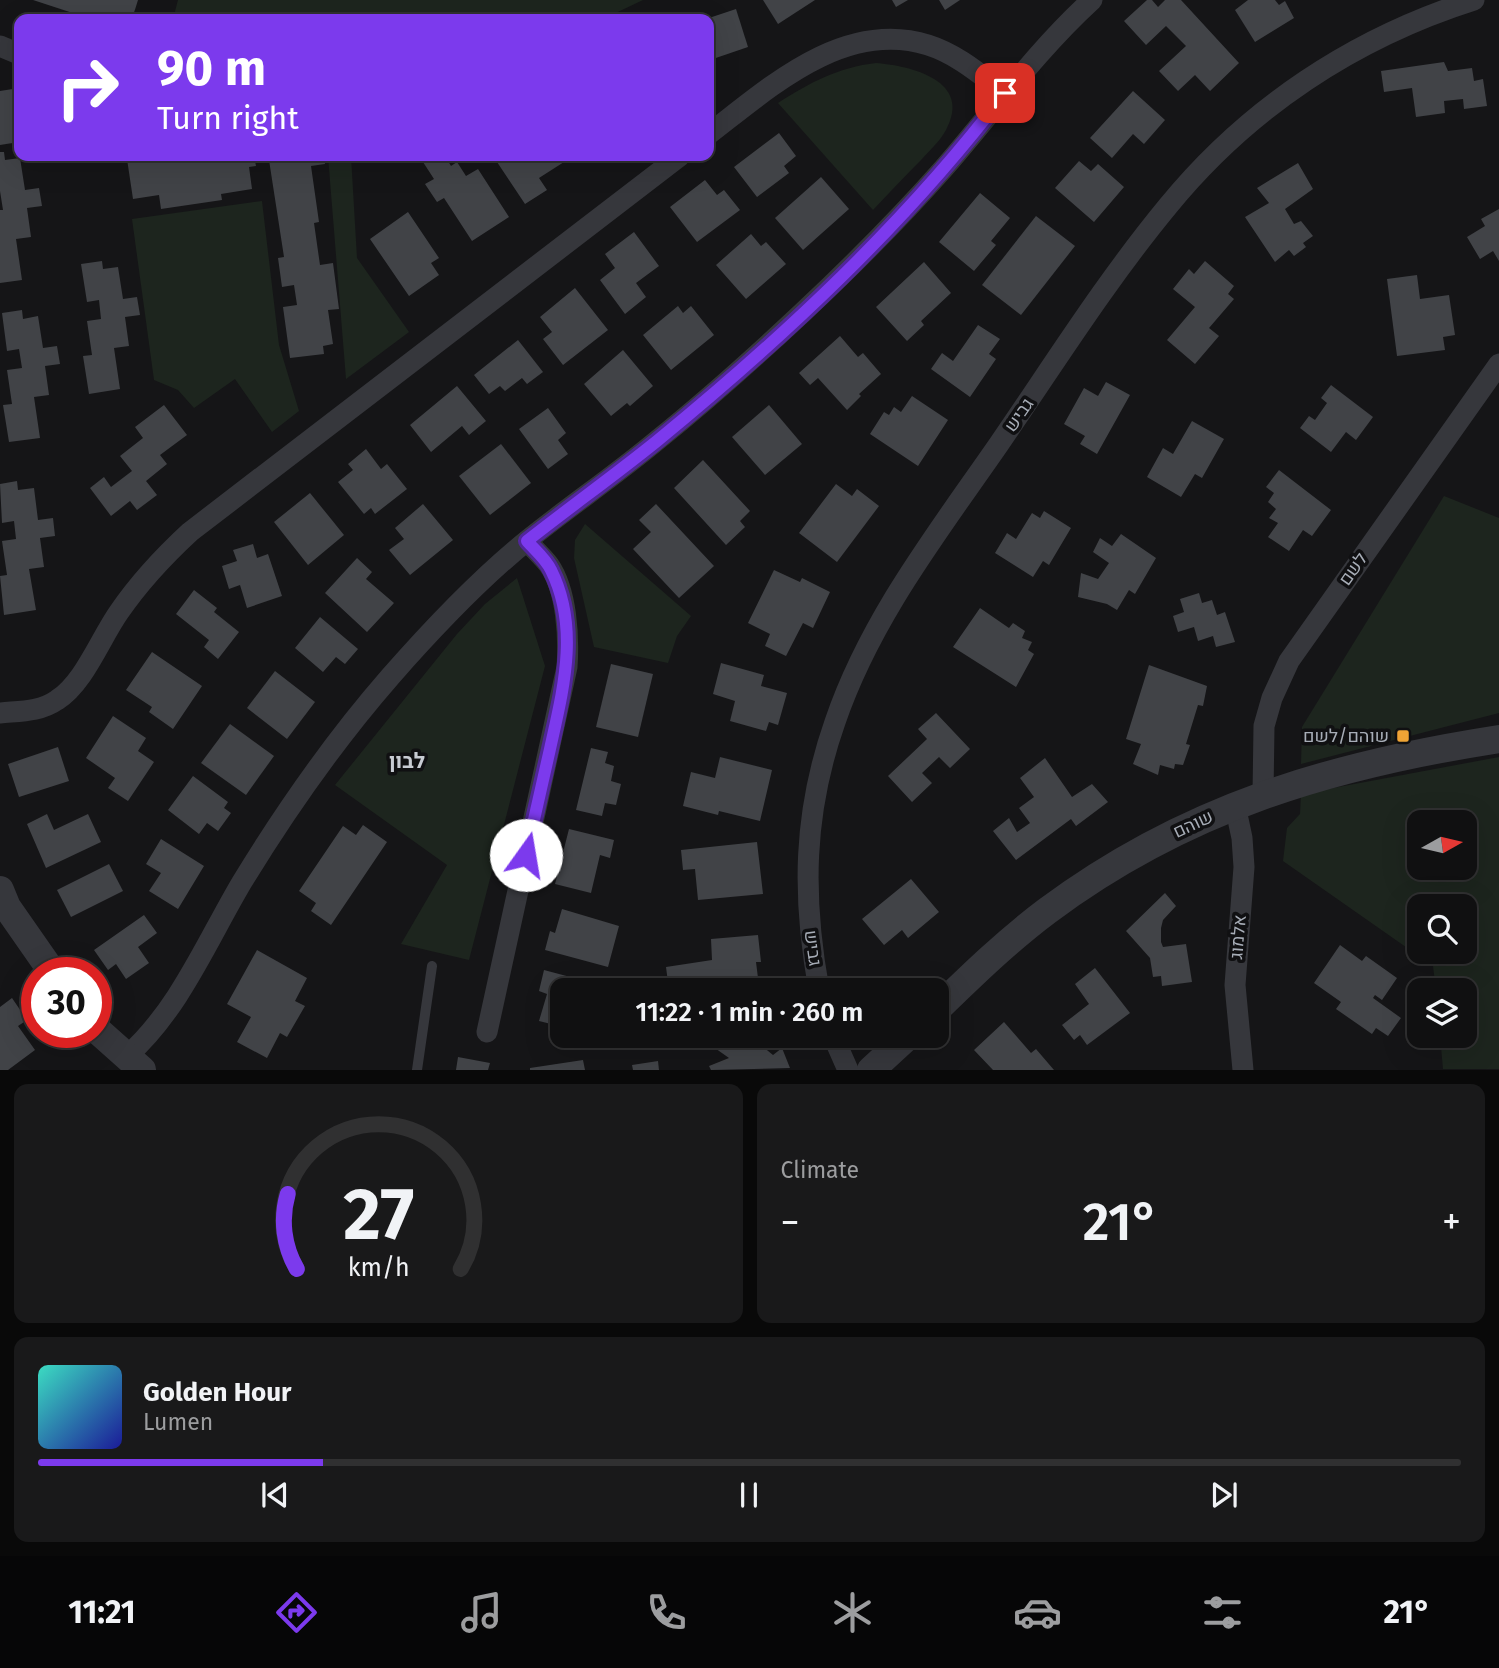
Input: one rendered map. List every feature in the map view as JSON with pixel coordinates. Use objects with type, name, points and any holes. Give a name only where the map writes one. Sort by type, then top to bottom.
[{"type":"street","points":[[112,1043],[134,1063],[145,1040],[165,1014],[255,860],[301,793],[354,720],[432,630],[493,570],[665,434],[806,309],[917,197],[1065,25],[1092,0]]},
{"type":"street","name":"גביש","points":[[818,978],[810,940],[807,888],[809,834],[819,778],[835,721],[859,663],[891,603],[918,562],[1137,244],[1204,165],[1240,131],[1316,73],[1355,49],[1395,29],[1474,0]]},
{"type":"street","points":[[714,130],[797,69],[856,43],[882,39],[906,40],[939,50],[969,66],[1005,93]]},
{"type":"street","points":[[0,713],[31,710],[60,699],[77,681],[119,612],[141,583],[190,532],[673,161]]},
{"type":"street","name":"לשם","points":[[1263,795],[1264,726],[1272,698],[1289,661],[1499,364]]},
{"type":"street","points":[[487,1032],[567,667],[568,634],[562,601],[550,567],[527,541]]},
{"type":"street","name":"שוהם","points":[[949,997],[990,958],[1047,911],[1104,872],[1161,839],[1235,805],[1333,772],[1391,758],[1499,739]]},
{"type":"street","name":"אלמוג","points":[[1235,805],[1242,838],[1244,867],[1235,958],[1243,1069]]},
{"type":"street","points":[[0,890],[7,907],[42,957]]},
{"type":"street","points":[[838,1048],[848,1069]]},
{"type":"street","points":[[871,1069],[895,1048]]},
{"type":"lane","points":[[417,1069],[432,966]]},
{"type":"shaded area","points":[[178,0],[643,0],[614,14],[174,14]]},
{"type":"shaded area","points":[[876,63],[906,68],[935,79],[952,99],[952,113],[938,142],[873,210],[778,103],[825,77],[849,68]]},
{"type":"shaded area","points":[[328,161],[351,161],[357,258],[409,332],[346,379]]},
{"type":"shaded area","points":[[262,201],[279,345],[299,411],[272,432],[235,379],[194,408],[178,390],[154,380],[132,219]]},
{"type":"shaded area","points":[[1444,496],[1499,518],[1499,713],[1301,764],[1302,727]]},
{"type":"shaded area","points":[[585,524],[691,616],[677,636],[668,663],[594,647],[574,558],[575,540]]},
{"type":"shaded area","points":[[517,578],[545,666],[469,960],[401,944],[447,865],[335,785],[457,634],[485,604]]},
{"type":"shaded area","points":[[1499,757],[1499,1069],[1443,1069],[1441,1048],[1477,1048],[1477,978],[1434,978],[1433,966],[1430,964],[1477,964],[1477,894],[1407,894],[1407,948],[1283,861],[1287,828],[1300,814],[1301,794]]},
{"type":"building","points":[[33,0],[138,0],[134,14],[76,14]]},
{"type":"building","points":[[763,0],[815,0],[778,24]]},
{"type":"building","points":[[892,0],[908,0],[896,7]]},
{"type":"building","points":[[939,0],[960,0],[945,10]]},
{"type":"building","points":[[1147,0],[1152,0],[1158,7],[1165,0],[1181,0],[1239,63],[1210,91],[1195,75],[1178,91],[1159,71],[1186,46],[1166,26],[1146,45],[1124,21]]},
{"type":"building","points":[[1248,0],[1275,0],[1279,5],[1285,1],[1294,18],[1255,42],[1235,10]]},
{"type":"building","points":[[736,9],[748,47],[714,59],[714,16]]},
{"type":"building","points":[[1444,62],[1448,71],[1472,68],[1474,81],[1483,79],[1487,106],[1464,109],[1463,99],[1444,101],[1445,113],[1416,117],[1412,88],[1384,92],[1381,71]]},
{"type":"building","points":[[14,89],[14,143],[0,145],[0,91]]},
{"type":"building","points":[[1133,91],[1165,120],[1144,144],[1133,134],[1112,158],[1090,138]]},
{"type":"building","points":[[779,133],[796,156],[784,166],[789,173],[757,197],[734,167]]},
{"type":"building","points":[[0,152],[4,152],[5,160],[20,161],[25,190],[39,188],[42,206],[27,208],[31,237],[16,239],[22,280],[0,283],[0,210],[3,210]]},
{"type":"building","points":[[127,161],[255,161],[256,166],[249,167],[252,189],[221,194],[222,200],[161,209],[159,195],[133,199]]},
{"type":"building","points":[[269,161],[325,161],[325,164],[311,166],[319,222],[314,223],[320,265],[333,263],[339,309],[328,310],[333,344],[323,346],[324,354],[290,358],[283,307],[297,305],[294,285],[282,287],[278,258],[284,257]]},
{"type":"building","points":[[448,161],[451,166],[457,162],[466,176],[478,169],[509,217],[472,241],[444,198],[437,202],[425,184],[434,179],[423,162]]},
{"type":"building","points":[[496,161],[563,161],[539,178],[547,190],[525,204]]},
{"type":"building","points":[[1079,161],[1091,171],[1098,164],[1124,187],[1094,222],[1055,188]]},
{"type":"building","points":[[1298,163],[1313,189],[1285,209],[1294,224],[1301,221],[1313,236],[1303,243],[1306,247],[1294,256],[1289,250],[1275,262],[1245,217],[1269,203],[1257,188]]},
{"type":"building","points":[[821,177],[849,209],[803,250],[775,218]]},
{"type":"building","points":[[705,180],[717,195],[724,190],[740,210],[697,242],[670,207]]},
{"type":"building","points":[[980,193],[1010,218],[991,241],[996,245],[974,271],[939,242]]},
{"type":"building","points":[[1499,209],[1499,261],[1493,251],[1480,259],[1467,237],[1485,226],[1481,219]]},
{"type":"building","points":[[408,212],[439,258],[431,263],[439,275],[409,296],[370,239]]},
{"type":"building","points":[[1036,216],[1075,246],[1021,315],[982,285]]},
{"type":"building","points":[[634,232],[659,266],[636,283],[646,297],[625,314],[600,280],[615,268],[605,254]]},
{"type":"building","points":[[751,234],[761,246],[766,242],[786,264],[746,299],[716,265]]},
{"type":"building","points":[[102,261],[103,269],[118,267],[123,299],[137,297],[140,315],[125,317],[129,346],[114,348],[120,389],[89,394],[83,356],[92,355],[87,321],[101,319],[99,300],[87,302],[81,264]]},
{"type":"building","points":[[1205,261],[1234,286],[1228,294],[1234,299],[1209,328],[1219,336],[1195,364],[1167,340],[1195,307],[1173,289],[1189,269],[1194,274]]},
{"type":"building","points":[[924,262],[951,293],[921,321],[924,325],[907,341],[876,307]]},
{"type":"building","points":[[1417,275],[1420,299],[1449,295],[1455,335],[1443,337],[1445,350],[1397,356],[1387,279]]},
{"type":"building","points":[[575,288],[608,330],[563,365],[543,339],[552,332],[540,317]]},
{"type":"building","points":[[678,306],[683,313],[691,306],[714,335],[671,370],[643,335]]},
{"type":"building","points":[[22,310],[23,319],[38,316],[43,348],[57,346],[60,364],[45,366],[49,395],[34,397],[40,438],[9,442],[3,405],[12,404],[7,370],[22,368],[19,349],[7,351],[2,313]]},
{"type":"building","points":[[978,325],[1000,339],[989,354],[996,359],[970,397],[931,369],[942,353],[953,361]]},
{"type":"building","points":[[840,336],[858,357],[863,353],[881,374],[859,394],[861,396],[847,410],[818,378],[810,385],[799,373]]},
{"type":"building","points":[[518,340],[543,372],[527,384],[522,378],[505,391],[500,386],[489,394],[474,375]]},
{"type":"building","points":[[623,350],[653,386],[630,406],[627,403],[611,416],[584,384]]},
{"type":"building","points":[[1106,382],[1130,395],[1097,454],[1080,444],[1085,436],[1064,424],[1084,388],[1098,396]]},
{"type":"building","points":[[1331,385],[1373,417],[1356,440],[1346,432],[1331,452],[1300,428],[1309,416],[1315,420],[1327,403],[1321,398]]},
{"type":"building","points":[[457,386],[486,421],[469,435],[462,426],[431,452],[410,425]]},
{"type":"building","points":[[912,396],[948,420],[918,466],[870,434],[884,412],[889,415],[894,407],[901,412]]},
{"type":"building","points":[[164,405],[187,435],[160,455],[167,464],[146,481],[157,495],[137,510],[130,501],[111,516],[90,488],[104,477],[111,487],[132,471],[120,456],[143,438],[135,427]]},
{"type":"building","points":[[769,405],[802,444],[765,475],[732,437]]},
{"type":"building","points":[[548,408],[566,433],[558,440],[568,454],[548,469],[519,429]]},
{"type":"building","points":[[1192,421],[1224,439],[1202,478],[1195,474],[1181,497],[1147,477],[1163,448],[1173,454]]},
{"type":"building","points":[[501,444],[531,483],[490,515],[459,476]]},
{"type":"building","points":[[366,449],[381,469],[387,464],[407,489],[375,514],[371,508],[364,514],[338,482],[353,470],[348,464]]},
{"type":"building","points":[[703,460],[750,511],[740,521],[745,527],[726,545],[674,488]]},
{"type":"building","points":[[1279,470],[1331,510],[1312,536],[1303,530],[1289,551],[1268,537],[1278,523],[1269,518],[1276,509],[1268,502],[1274,493],[1266,487]]},
{"type":"building","points":[[17,481],[18,490],[34,488],[38,520],[53,518],[55,536],[40,538],[44,567],[29,569],[36,610],[4,615],[0,576],[7,575],[2,541],[16,539],[14,521],[2,523],[0,484]]},
{"type":"building","points":[[836,484],[852,496],[857,489],[879,506],[837,562],[799,533]]},
{"type":"building","points":[[310,493],[344,535],[308,565],[274,522]]},
{"type":"building","points":[[423,504],[453,540],[410,575],[389,550],[404,539],[395,528]]},
{"type":"building","points":[[656,504],[714,566],[679,598],[633,549],[651,532],[639,520]]},
{"type":"building","points":[[1044,511],[1071,528],[1049,565],[1043,561],[1033,577],[995,553],[1007,533],[1016,539],[1032,513],[1040,518]]},
{"type":"building","points":[[1121,534],[1156,558],[1135,594],[1129,590],[1117,610],[1107,604],[1078,597],[1081,573],[1098,579],[1109,563],[1093,552],[1100,538],[1112,546]]},
{"type":"building","points":[[253,544],[257,558],[268,554],[282,596],[247,608],[240,585],[229,589],[222,566],[237,561],[233,550]]},
{"type":"building","points":[[357,558],[372,572],[366,579],[394,603],[367,632],[325,593]]},
{"type":"building","points":[[774,570],[800,582],[802,578],[830,592],[813,628],[803,623],[786,656],[765,646],[770,634],[748,623]]},
{"type":"building","points":[[194,590],[217,608],[214,612],[239,632],[218,659],[204,647],[209,640],[176,614]]},
{"type":"building","points":[[1199,593],[1202,603],[1212,600],[1217,615],[1225,612],[1235,642],[1216,647],[1213,636],[1198,641],[1194,627],[1178,632],[1173,616],[1184,612],[1180,599]]},
{"type":"building","points":[[980,608],[1009,628],[1013,623],[1025,631],[1022,638],[1032,642],[1028,650],[1034,654],[1016,687],[953,647]]},
{"type":"building","points":[[320,617],[358,649],[345,664],[336,657],[323,672],[295,648]]},
{"type":"building","points":[[152,652],[202,686],[173,729],[149,712],[152,707],[126,690]]},
{"type":"building","points":[[721,663],[764,675],[761,686],[787,693],[778,725],[769,722],[766,731],[730,721],[735,701],[713,694]]},
{"type":"building","points":[[611,664],[653,674],[638,737],[596,727]]},
{"type":"building","points":[[1149,665],[1207,686],[1203,706],[1198,705],[1186,744],[1190,745],[1183,765],[1175,764],[1174,769],[1160,765],[1158,775],[1133,764],[1141,744],[1126,739]]},
{"type":"building","points":[[275,671],[315,702],[287,739],[247,708]]},
{"type":"building","points":[[936,713],[970,749],[950,768],[939,757],[922,773],[932,783],[912,802],[888,776],[927,739],[918,729]]},
{"type":"building","points":[[113,716],[146,738],[138,751],[154,762],[128,801],[108,788],[115,778],[86,758]]},
{"type":"building","points":[[230,724],[274,756],[246,795],[201,763]]},
{"type":"building","points":[[58,747],[69,781],[19,797],[8,764]]},
{"type":"building","points":[[591,748],[608,752],[605,763],[614,766],[611,781],[621,784],[616,805],[605,803],[602,816],[576,810]]},
{"type":"building","points":[[720,757],[772,770],[760,821],[719,811],[718,815],[683,806],[691,772],[715,778]]},
{"type":"building","points":[[1045,758],[1072,797],[1092,784],[1108,802],[1076,826],[1071,819],[1016,860],[993,831],[1009,818],[1017,832],[1030,823],[1019,808],[1034,797],[1020,778]]},
{"type":"building","points":[[193,776],[228,802],[224,808],[231,813],[218,831],[207,823],[199,834],[168,810]]},
{"type":"building","points":[[47,814],[54,830],[88,814],[101,842],[46,868],[27,824]]},
{"type":"building","points":[[363,825],[387,842],[331,925],[311,911],[316,903],[299,891],[343,826],[356,835]]},
{"type":"building","points":[[569,829],[614,840],[610,858],[600,855],[591,893],[555,884]]},
{"type":"building","points":[[161,839],[204,866],[178,909],[149,891],[161,873],[146,864]]},
{"type":"building","points":[[757,842],[763,894],[698,900],[695,869],[683,870],[681,850]]},
{"type":"building","points":[[109,864],[123,891],[71,917],[57,890]]},
{"type":"building","points":[[911,879],[939,912],[908,938],[902,930],[884,945],[862,919]]},
{"type":"building","points":[[1165,893],[1176,906],[1163,920],[1161,942],[1163,947],[1186,944],[1192,982],[1162,986],[1161,976],[1153,977],[1150,958],[1126,931]]},
{"type":"building","points":[[562,909],[619,926],[608,967],[545,950],[550,931],[555,933]]},
{"type":"building","points":[[144,915],[157,933],[138,947],[149,963],[126,979],[116,964],[112,967],[112,957],[99,957],[94,950]]},
{"type":"building","points":[[758,935],[761,962],[756,962],[758,978],[667,978],[666,967],[712,960],[711,939]]},
{"type":"building","points":[[1340,945],[1362,961],[1366,956],[1397,978],[1382,1000],[1375,995],[1373,998],[1401,1018],[1388,1036],[1376,1028],[1372,1034],[1336,1009],[1341,1002],[1314,983]]},
{"type":"building","points":[[257,950],[307,978],[295,1001],[305,1006],[287,1037],[280,1033],[267,1058],[237,1042],[251,1017],[227,1004]]},
{"type":"building","points":[[1095,968],[1130,1013],[1087,1045],[1080,1035],[1074,1040],[1062,1025],[1089,1004],[1075,984]]},
{"type":"building","points":[[544,970],[574,978],[550,978],[550,1024],[539,1021],[547,994],[539,991]]},
{"type":"building","points":[[12,998],[21,1011],[21,1024],[18,1026],[21,1030],[21,1048],[35,1050],[8,1070],[0,1070],[0,1007]]},
{"type":"building","points":[[1004,1022],[1031,1053],[1036,1049],[1054,1070],[993,1070],[974,1050]]},
{"type":"building","points":[[715,1048],[765,1048],[773,1055],[782,1048],[790,1068],[711,1070],[709,1066],[729,1058]]},
{"type":"building","points":[[458,1057],[490,1063],[488,1070],[456,1070]]},
{"type":"building","points":[[583,1060],[585,1070],[530,1070],[530,1068]]},
{"type":"building","points":[[658,1061],[659,1070],[633,1070],[632,1065]]},
{"type":"place","name":"שוהם/לשם","points":[[1403,736]]},
{"type":"district","name":"לבון","points":[[407,761]]},
{"type":"route","points":[[526,855],[565,683],[568,651],[566,618],[557,584],[550,567],[527,541],[607,481],[706,400],[806,309],[855,262],[942,170],[1005,93]]}]
